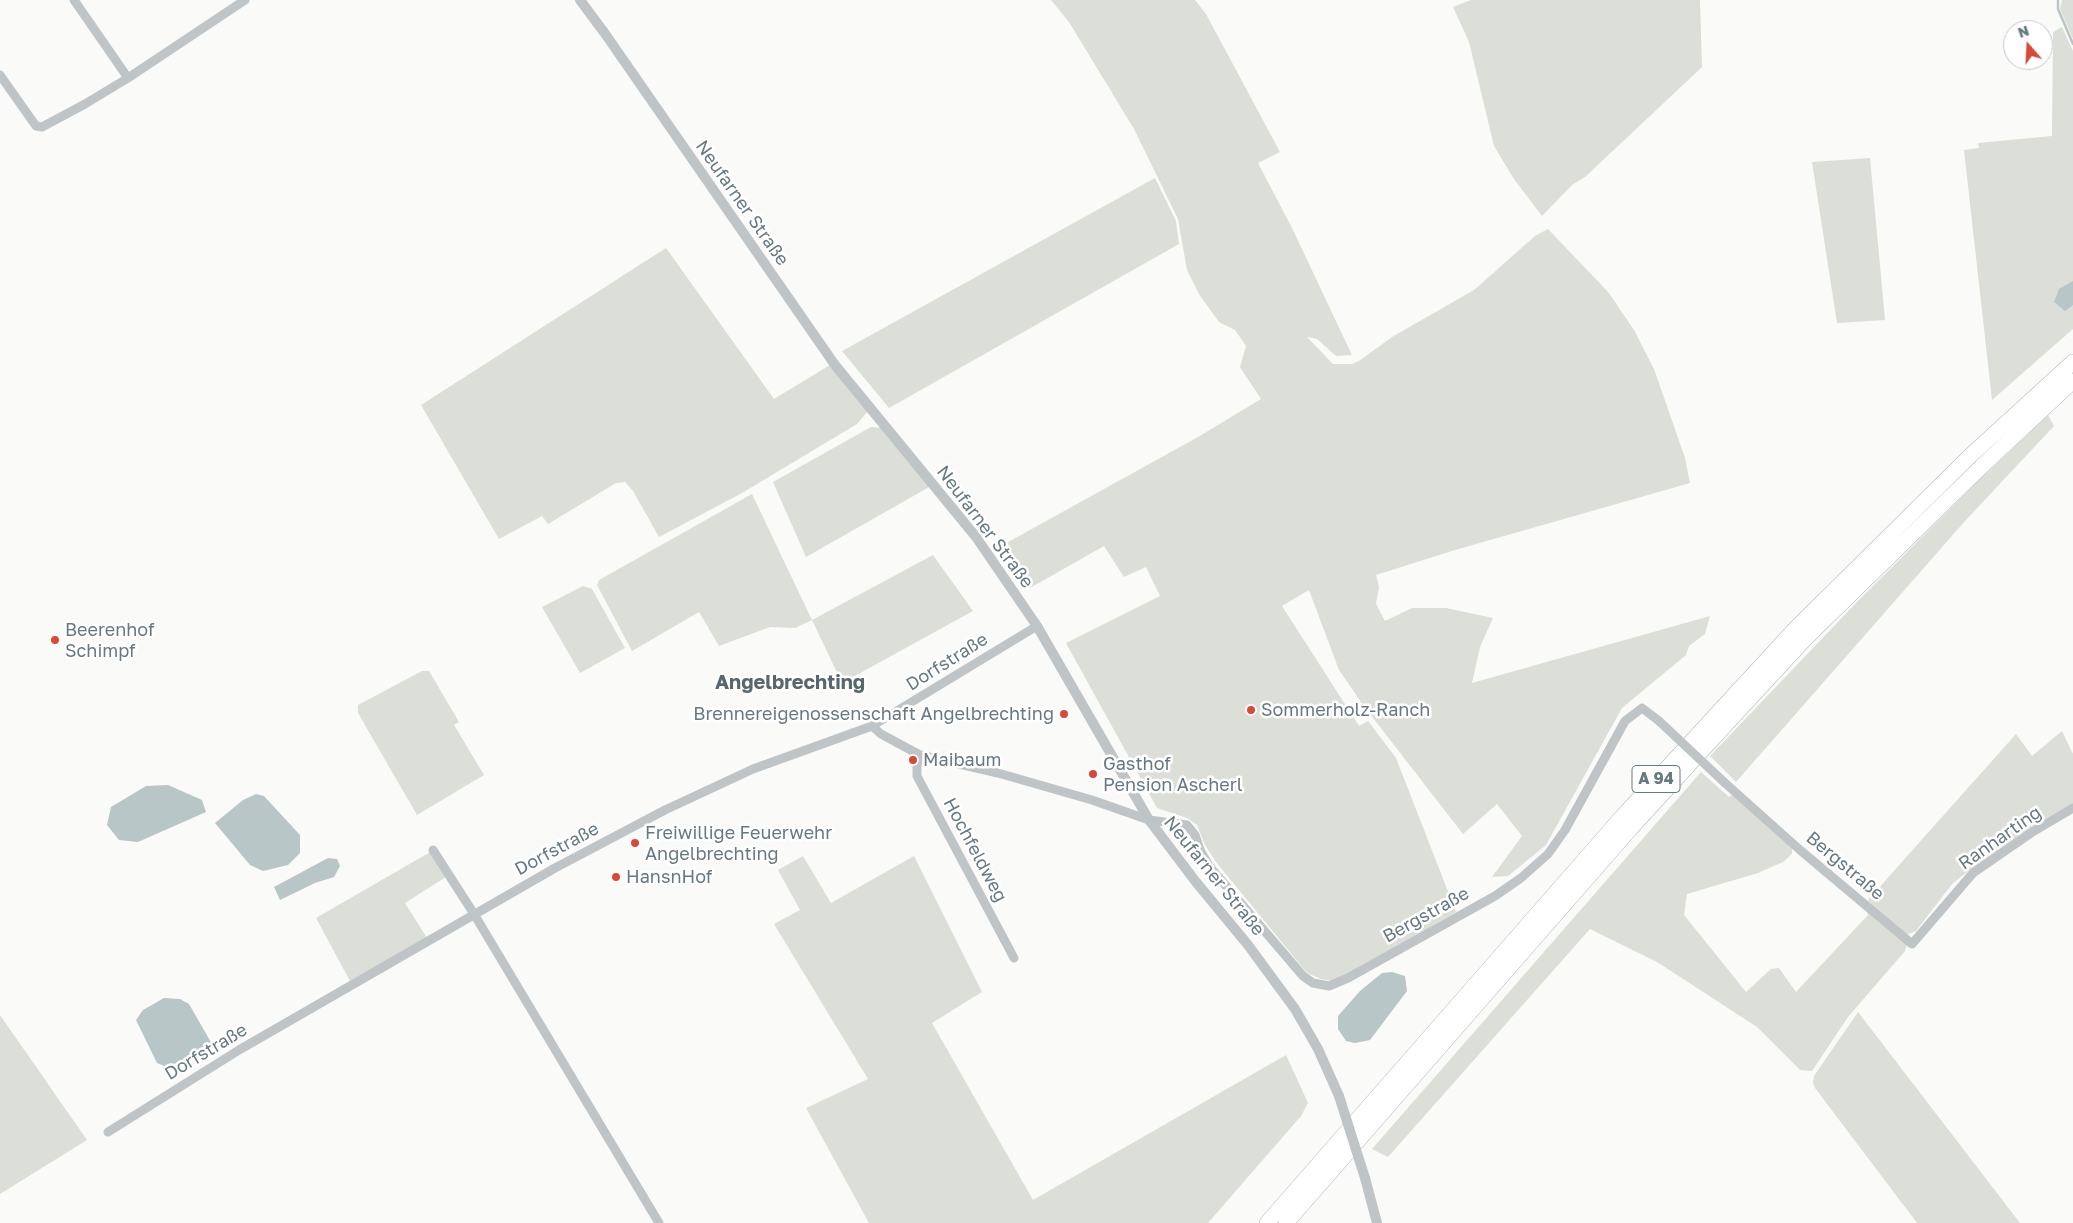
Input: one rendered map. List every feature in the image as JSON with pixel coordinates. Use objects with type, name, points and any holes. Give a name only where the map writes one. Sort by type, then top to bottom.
[{"type":"highway","name":"A 94","points":[[1267,1223],[1620,818],[1789,636],[1970,456],[2073,362]]},
{"type":"highway","name":"A 94","points":[[1286,1223],[1631,828],[1805,639],[1980,467],[2073,381]]},
{"type":"street","points":[[74,0],[128,78]]},
{"type":"street","points":[[0,76],[36,126],[42,127],[128,78],[245,0]]},
{"type":"street","name":"Neufarner Straße","points":[[580,0],[836,365],[976,537],[1037,626],[1149,820],[1268,971],[1299,1017],[1338,1092],[1377,1223]]},
{"type":"street","name":"Dorfstraße","points":[[108,1132],[239,1050],[576,857],[703,791],[753,769],[872,726],[1037,626]]},
{"type":"street","name":"Bergstraße","points":[[872,726],[880,734],[920,755],[998,773],[1092,800],[1149,820],[1187,825],[1195,835],[1200,850],[1209,866],[1303,976],[1313,983],[1329,986],[1348,978],[1495,896],[1521,878],[1548,854],[1565,830],[1625,721],[1642,708],[1659,721],[1800,850],[1912,944]]},
{"type":"street","name":"Hochfeldweg","points":[[920,755],[917,764],[917,776],[1014,958]]},
{"type":"street","name":"Ranharting","points":[[1912,944],[1973,873],[2073,808]]},
{"type":"street","points":[[433,850],[474,914],[659,1223]]},
{"type":"shaded area","points":[[1051,0],[1195,0],[1206,14],[1280,152],[1258,163],[1292,228],[1352,355],[1336,356],[1317,339],[1307,337],[1333,364],[1352,364],[1359,361],[1392,337],[1474,290],[1535,236],[1548,229],[1609,293],[1634,330],[1654,369],[1685,458],[1690,483],[1455,550],[1376,575],[1379,587],[1376,604],[1385,621],[1412,608],[1446,608],[1493,618],[1480,647],[1472,683],[1710,616],[1705,634],[1689,646],[1686,655],[1622,708],[1546,845],[1508,876],[1492,877],[1522,836],[1497,804],[1463,834],[1363,705],[1339,670],[1309,590],[1282,606],[1359,726],[1368,721],[1396,758],[1456,912],[1341,979],[1331,981],[1307,973],[1216,862],[1205,845],[1197,825],[1187,818],[1157,808],[1066,643],[1160,596],[1146,567],[1124,577],[1104,546],[1030,588],[1001,546],[1198,437],[1261,399],[1240,367],[1246,346],[1235,330],[1219,322],[1199,294],[1187,270],[1178,219],[1134,129],[1069,22]]},
{"type":"shaded area","points":[[1471,0],[1700,0],[1702,67],[1585,177],[1572,185],[1542,216],[1514,179],[1494,146],[1469,42],[1453,7]]},
{"type":"shaded area","points":[[2062,0],[2073,0],[2073,39],[2060,9]]},
{"type":"shaded area","points":[[2062,27],[2073,51],[2073,329],[1992,400],[1964,150],[1979,148],[1978,143],[2052,136],[2053,32]]},
{"type":"shaded area","points":[[1870,158],[1885,320],[1837,323],[1812,162]]},
{"type":"shaded area","points":[[1155,178],[1176,221],[1179,244],[889,408],[842,351]]},
{"type":"shaded area","points":[[666,248],[774,399],[830,365],[868,411],[857,424],[742,493],[659,537],[633,491],[625,482],[616,483],[548,524],[542,516],[499,539],[421,405]]},
{"type":"shaded area","points":[[2073,281],[2073,305],[2065,311],[2054,302],[2059,289]]},
{"type":"shaded area","points":[[2048,415],[2054,426],[1965,521],[1736,782],[1710,756],[1856,603],[1974,485]]},
{"type":"shaded area","points":[[871,427],[883,428],[931,486],[806,557],[773,482]]},
{"type":"shaded area","points":[[752,494],[812,620],[795,628],[770,627],[719,646],[699,612],[632,651],[597,585],[599,580]]},
{"type":"shaded area","points":[[933,555],[973,611],[842,683],[812,620]]},
{"type":"shaded area","points":[[583,586],[592,589],[625,648],[580,673],[542,607]]},
{"type":"shaded area","points":[[422,671],[429,671],[459,722],[454,725],[484,775],[417,815],[358,713],[358,705]]},
{"type":"shaded area","points":[[2062,731],[2073,754],[2073,805],[1971,869],[1952,884],[1916,931],[1906,935],[1892,926],[1868,900],[2016,734],[2032,756]]},
{"type":"shaded area","points":[[1701,772],[1729,797],[1733,794],[1792,845],[1792,854],[1783,862],[1758,873],[1687,894],[1684,915],[1746,992],[1771,969],[1779,968],[1796,992],[1868,915],[1866,910],[1907,944],[1905,951],[1848,1017],[1812,1071],[1800,1070],[1757,1027],[1657,962],[1590,929],[1388,1157],[1372,1149]]},
{"type":"shaded area","points":[[168,785],[202,800],[206,812],[138,842],[119,840],[107,825],[111,807],[146,786]]},
{"type":"shaded area","points":[[256,794],[264,796],[300,835],[300,853],[288,865],[263,871],[250,865],[215,823],[243,800]]},
{"type":"shaded area","points":[[432,851],[446,877],[405,903],[427,938],[350,981],[316,918]]},
{"type":"shaded area","points":[[803,856],[831,903],[914,856],[982,992],[932,1023],[1033,1200],[1286,1055],[1308,1103],[1301,1116],[1208,1223],[869,1223],[806,1108],[868,1079],[774,924],[800,910],[778,870]]},
{"type":"shaded area","points":[[328,858],[337,859],[340,866],[334,877],[315,883],[280,900],[274,887]]},
{"type":"shaded area","points":[[1392,972],[1405,976],[1407,991],[1370,1040],[1355,1043],[1346,1041],[1338,1029],[1338,1016],[1360,991],[1382,973]]},
{"type":"shaded area","points":[[164,998],[180,999],[189,1004],[212,1044],[188,1058],[167,1067],[157,1063],[136,1020],[143,1010]]},
{"type":"shaded area","points":[[1858,1012],[2020,1223],[1917,1223],[1813,1083],[1814,1076]]},
{"type":"shaded area","points":[[0,1015],[87,1140],[0,1194]]},
{"type":"waterway","points":[[2058,0],[2058,9],[2073,44]]},
{"type":"place","name":"Beerenhof Schimpf","points":[[55,640]]},
{"type":"place","name":"Sommerholz-Ranch","points":[[1251,710]]},
{"type":"place","name":"Brennereigenossenschaft Angelbrechting","points":[[1064,714]]},
{"type":"place","name":"Maibaum","points":[[913,760]]},
{"type":"place","name":"Gasthof Pension Ascherl","points":[[1093,774]]},
{"type":"place","name":"Freiwillige Feuerwehr Angelbrechting","points":[[635,843]]},
{"type":"place","name":"HansnHof","points":[[616,877]]},
{"type":"district","name":"Angelbrechting","points":[[790,683]]}]
